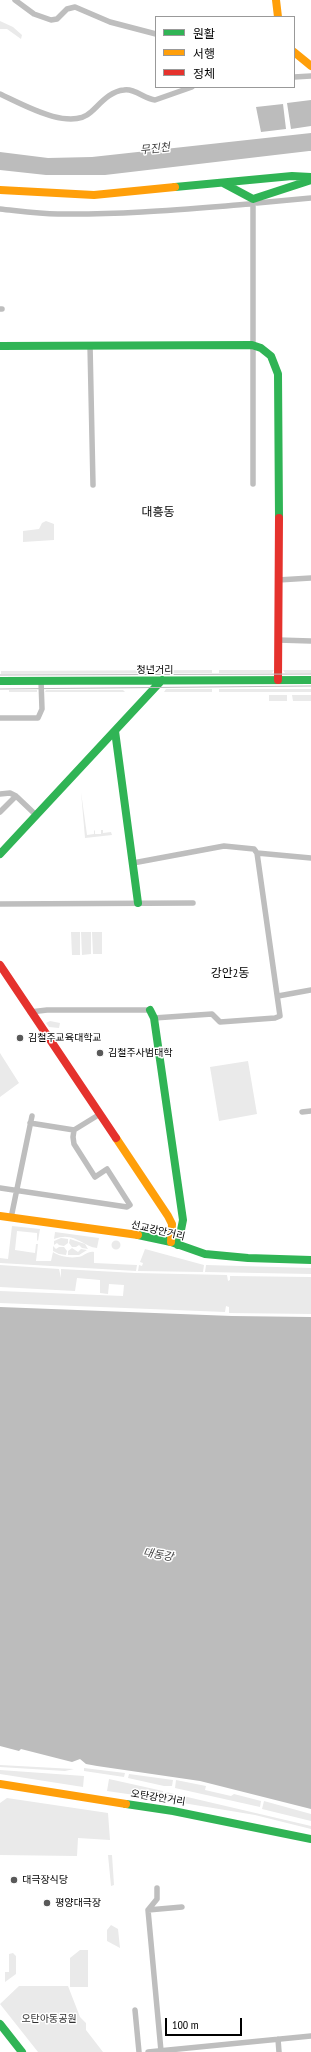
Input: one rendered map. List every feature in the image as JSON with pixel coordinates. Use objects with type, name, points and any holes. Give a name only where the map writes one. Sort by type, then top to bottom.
[{"type":"street","points":[[15,0],[34,14],[51,20],[57,19],[67,9],[75,7],[110,22],[155,34]]},
{"type":"street","points":[[276,0],[278,16]]},
{"type":"street","points":[[295,53],[311,66]]},
{"type":"street","points":[[295,77],[311,76]]},
{"type":"street","points":[[0,94],[48,115],[75,119],[89,114],[107,97],[120,90],[129,90],[155,100],[189,88]]},
{"type":"street","points":[[0,190],[94,195],[292,176],[311,178]]},
{"type":"street","points":[[223,182],[253,198],[311,178]]},
{"type":"street","points":[[253,198],[253,484]]},
{"type":"street","points":[[90,345],[93,485]]},
{"type":"street","points":[[0,346],[252,345],[263,348],[272,356],[278,366],[278,680]]},
{"type":"street","points":[[278,580],[311,578]]},
{"type":"street","points":[[278,640],[311,641]]},
{"type":"street","points":[[0,854],[162,680]]},
{"type":"street","name":"청년거리","points":[[0,681],[311,680]]},
{"type":"street","points":[[0,718],[38,718],[42,709],[41,681]]},
{"type":"street","points":[[115,732],[138,903]]},
{"type":"street","points":[[0,794],[10,793],[16,796],[36,815]]},
{"type":"street","points":[[0,812],[16,796]]},
{"type":"street","points":[[133,863],[224,846],[254,849],[257,853],[280,1016],[275,1018],[220,1022],[212,1014],[154,1018]]},
{"type":"street","points":[[257,853],[311,858]]},
{"type":"street","points":[[0,904],[193,903]]},
{"type":"street","points":[[0,965],[30,1012],[168,1216],[172,1224],[174,1244]]},
{"type":"street","points":[[278,996],[311,990]]},
{"type":"street","points":[[30,1012],[47,1010],[150,1010],[154,1018],[183,1220],[174,1244]]},
{"type":"street","points":[[302,1112],[311,1111]]},
{"type":"street","points":[[30,1123],[74,1130],[100,1114]]},
{"type":"street","points":[[11,1218],[32,1116]]},
{"type":"street","points":[[0,1188],[127,1207],[130,1205],[107,1169],[95,1177],[74,1144],[74,1130]]},
{"type":"street","name":"선교강안거리","points":[[0,1216],[142,1236],[205,1254],[311,1260]]},
{"type":"street","name":"오탄강안거리","points":[[0,1784],[173,1811],[311,1839]]},
{"type":"street","points":[[157,1888],[157,1899],[148,1910],[161,2051]]},
{"type":"street","points":[[148,1910],[182,1907]]},
{"type":"street","points":[[135,2010],[139,2052]]},
{"type":"street","points":[[0,2024],[22,2052]]},
{"type":"street","points":[[0,2033],[15,2052]]},
{"type":"street","points":[[148,2052],[311,2036]]},
{"type":"street","points":[[278,2039],[279,2052]]},
{"type":"green space","points":[[0,21],[13,27],[22,35],[21,39],[7,29],[0,29]]},
{"type":"green space","points":[[46,521],[54,524],[54,540],[23,542],[23,531],[39,529],[42,523]]},
{"type":"green space","points":[[212,670],[212,673],[1,674],[1,671]]},
{"type":"green space","points":[[219,670],[274,670],[272,673],[219,673]]},
{"type":"green space","points":[[283,670],[311,670],[311,673],[285,673]]},
{"type":"green space","points":[[166,689],[212,689],[212,692],[164,692]]},
{"type":"green space","points":[[219,689],[311,689],[311,692],[219,692]]},
{"type":"green space","points":[[9,690],[37,690],[37,692],[9,692]]},
{"type":"green space","points":[[46,690],[123,690],[125,692],[45,692]]},
{"type":"green space","points":[[269,695],[287,695],[287,701],[269,701]]},
{"type":"green space","points":[[292,695],[311,695],[311,701],[293,701]]},
{"type":"green space","points":[[81,792],[87,835],[94,834],[95,830],[95,834],[101,834],[101,830],[103,830],[103,833],[111,832],[112,835],[85,838]]},
{"type":"green space","points":[[71,932],[80,932],[80,955],[72,955]]},
{"type":"green space","points":[[81,932],[91,932],[91,954],[82,955]]},
{"type":"green space","points":[[92,932],[102,932],[102,954],[93,954]]},
{"type":"green space","points":[[50,1021],[60,1023],[59,1028],[49,1027],[46,1023]]},
{"type":"green space","points":[[0,1053],[19,1083],[0,1097]]},
{"type":"green space","points":[[248,1061],[257,1114],[219,1121],[210,1067]]},
{"type":"green space","points":[[12,1226],[40,1229],[38,1241],[37,1233],[17,1231],[15,1250],[35,1253],[36,1244],[38,1244],[36,1261],[51,1261],[53,1252],[67,1257],[78,1257],[94,1252],[94,1263],[137,1265],[136,1271],[0,1263],[0,1258],[8,1259]]},
{"type":"green space","points":[[55,1232],[99,1238],[97,1248],[72,1238],[61,1237],[54,1239]]},
{"type":"green space","points":[[61,1238],[68,1239],[68,1243],[64,1246],[57,1243],[54,1245],[54,1241]]},
{"type":"green space","points":[[70,1239],[85,1244],[88,1249],[82,1248],[79,1245],[72,1247],[69,1243]]},
{"type":"green space","points":[[114,1241],[118,1241],[120,1245],[118,1249],[114,1249],[112,1247],[112,1243]]},
{"type":"green space","points":[[53,1246],[56,1249],[59,1247],[64,1247],[67,1251],[66,1255],[53,1251]]},
{"type":"green space","points":[[72,1248],[78,1252],[81,1249],[87,1250],[79,1255],[68,1255],[68,1251]]},
{"type":"green space","points":[[145,1249],[204,1265],[203,1272],[138,1271],[139,1265],[142,1266],[143,1263],[140,1262]]},
{"type":"green space","points":[[0,1265],[59,1269],[61,1278],[61,1269],[135,1273],[227,1275],[228,1281],[230,1280],[230,1276],[311,1277],[311,1314],[229,1313],[229,1307],[226,1306],[225,1312],[0,1303],[0,1291],[123,1296],[124,1285],[109,1284],[108,1294],[100,1293],[100,1280],[77,1278],[75,1291],[0,1287]]},
{"type":"green space","points":[[206,1265],[311,1268],[311,1274],[205,1272]]},
{"type":"green space","points":[[0,1765],[74,1769],[65,1771],[0,1767]]},
{"type":"green space","points":[[84,1768],[125,1773],[124,1777],[84,1771]]},
{"type":"green space","points":[[0,1770],[84,1776],[83,1787],[0,1774]]},
{"type":"green space","points":[[129,1774],[173,1780],[172,1786],[164,1786],[128,1778]]},
{"type":"green space","points":[[109,1779],[163,1791],[162,1799],[107,1791]]},
{"type":"green space","points":[[176,1780],[206,1786],[205,1790],[231,1796],[234,1794],[261,1801],[260,1807],[175,1788]]},
{"type":"green space","points":[[166,1792],[311,1826],[311,1829],[255,1815],[165,1800]]},
{"type":"green space","points":[[7,1798],[108,1813],[110,1840],[78,1838],[77,1856],[0,1855],[0,1803]]},
{"type":"green space","points":[[264,1801],[311,1814],[311,1821],[262,1809]]},
{"type":"green space","points":[[108,1855],[112,1855],[114,1885],[111,1886]]},
{"type":"green space","points":[[111,1925],[118,1929],[120,1948],[107,1941],[107,1930]]},
{"type":"green space","points":[[80,1950],[88,1950],[88,1987],[70,1987],[70,1958]]},
{"type":"green space","points":[[13,1953],[16,1956],[16,1974],[5,1982],[5,1972],[9,1972],[9,1954]]},
{"type":"green space","name":"오탄아동공원","points":[[19,1986],[68,1986],[80,2017],[86,2023],[86,2030],[103,2052],[38,2052],[0,2004]]},
{"type":"water","points":[[311,100],[311,126],[291,129],[287,103]]},
{"type":"water","points":[[283,104],[286,129],[261,132],[256,107]]},
{"type":"water","points":[[311,133],[311,151],[105,175],[46,175],[0,170],[0,152],[48,158],[92,157]]},
{"type":"water","name":"대동강","points":[[0,1307],[232,1316],[311,1317],[311,1809],[200,1781],[86,1764],[80,1759],[72,1762],[21,1749],[19,1751],[0,1746]]},
{"type":"waterway","points":[[257,203],[311,198]]},
{"type":"waterway","points":[[0,209],[43,214],[106,214],[250,204]]},
{"type":"tram line","points":[[0,675],[311,674]]},
{"type":"tram line","points":[[0,689],[311,686]]},
{"type":"traffic: fast","points":[[175,187],[292,176],[311,177]]},
{"type":"traffic: fast","points":[[223,183],[253,199],[311,180]]},
{"type":"traffic: fast","points":[[0,346],[252,345],[261,348],[271,356],[278,374],[279,518]]},
{"type":"traffic: fast","points":[[0,854],[162,680]]},
{"type":"traffic: fast","points":[[0,681],[311,680]]},
{"type":"traffic: fast","points":[[115,731],[138,903]]},
{"type":"traffic: fast","points":[[150,1010],[154,1018],[183,1220],[178,1245]]},
{"type":"traffic: fast","points":[[138,1235],[171,1242],[205,1254],[248,1258],[311,1260]]},
{"type":"traffic: fast","points":[[126,1804],[173,1811],[311,1839]]},
{"type":"traffic: fast","points":[[0,2024],[22,2052]]},
{"type":"traffic: slow","points":[[276,0],[278,16]]},
{"type":"traffic: slow","points":[[295,53],[311,66]]},
{"type":"traffic: slow","points":[[0,190],[94,195],[175,187]]},
{"type":"traffic: slow","points":[[116,1138],[168,1216],[172,1224],[171,1242]]},
{"type":"traffic: slow","points":[[0,1216],[138,1235]]},
{"type":"traffic: slow","points":[[0,1784],[126,1804]]},
{"type":"traffic: jam","points":[[278,680],[279,518]]},
{"type":"traffic: jam","points":[[0,965],[116,1138]]},
{"type":"place","name":"김철주교육대학교","points":[[20,1038]]},
{"type":"place","name":"김철주사범대학","points":[[100,1053]]},
{"type":"place","name":"대극장식당","points":[[14,1880]]},
{"type":"place","name":"평양대극장","points":[[47,1903]]},
{"type":"district","name":"대흥동","points":[[158,513]]},
{"type":"district","name":"강안2동","points":[[230,974]]},
{"type":"water label","name":"무진천","points":[[155,149]]}]
